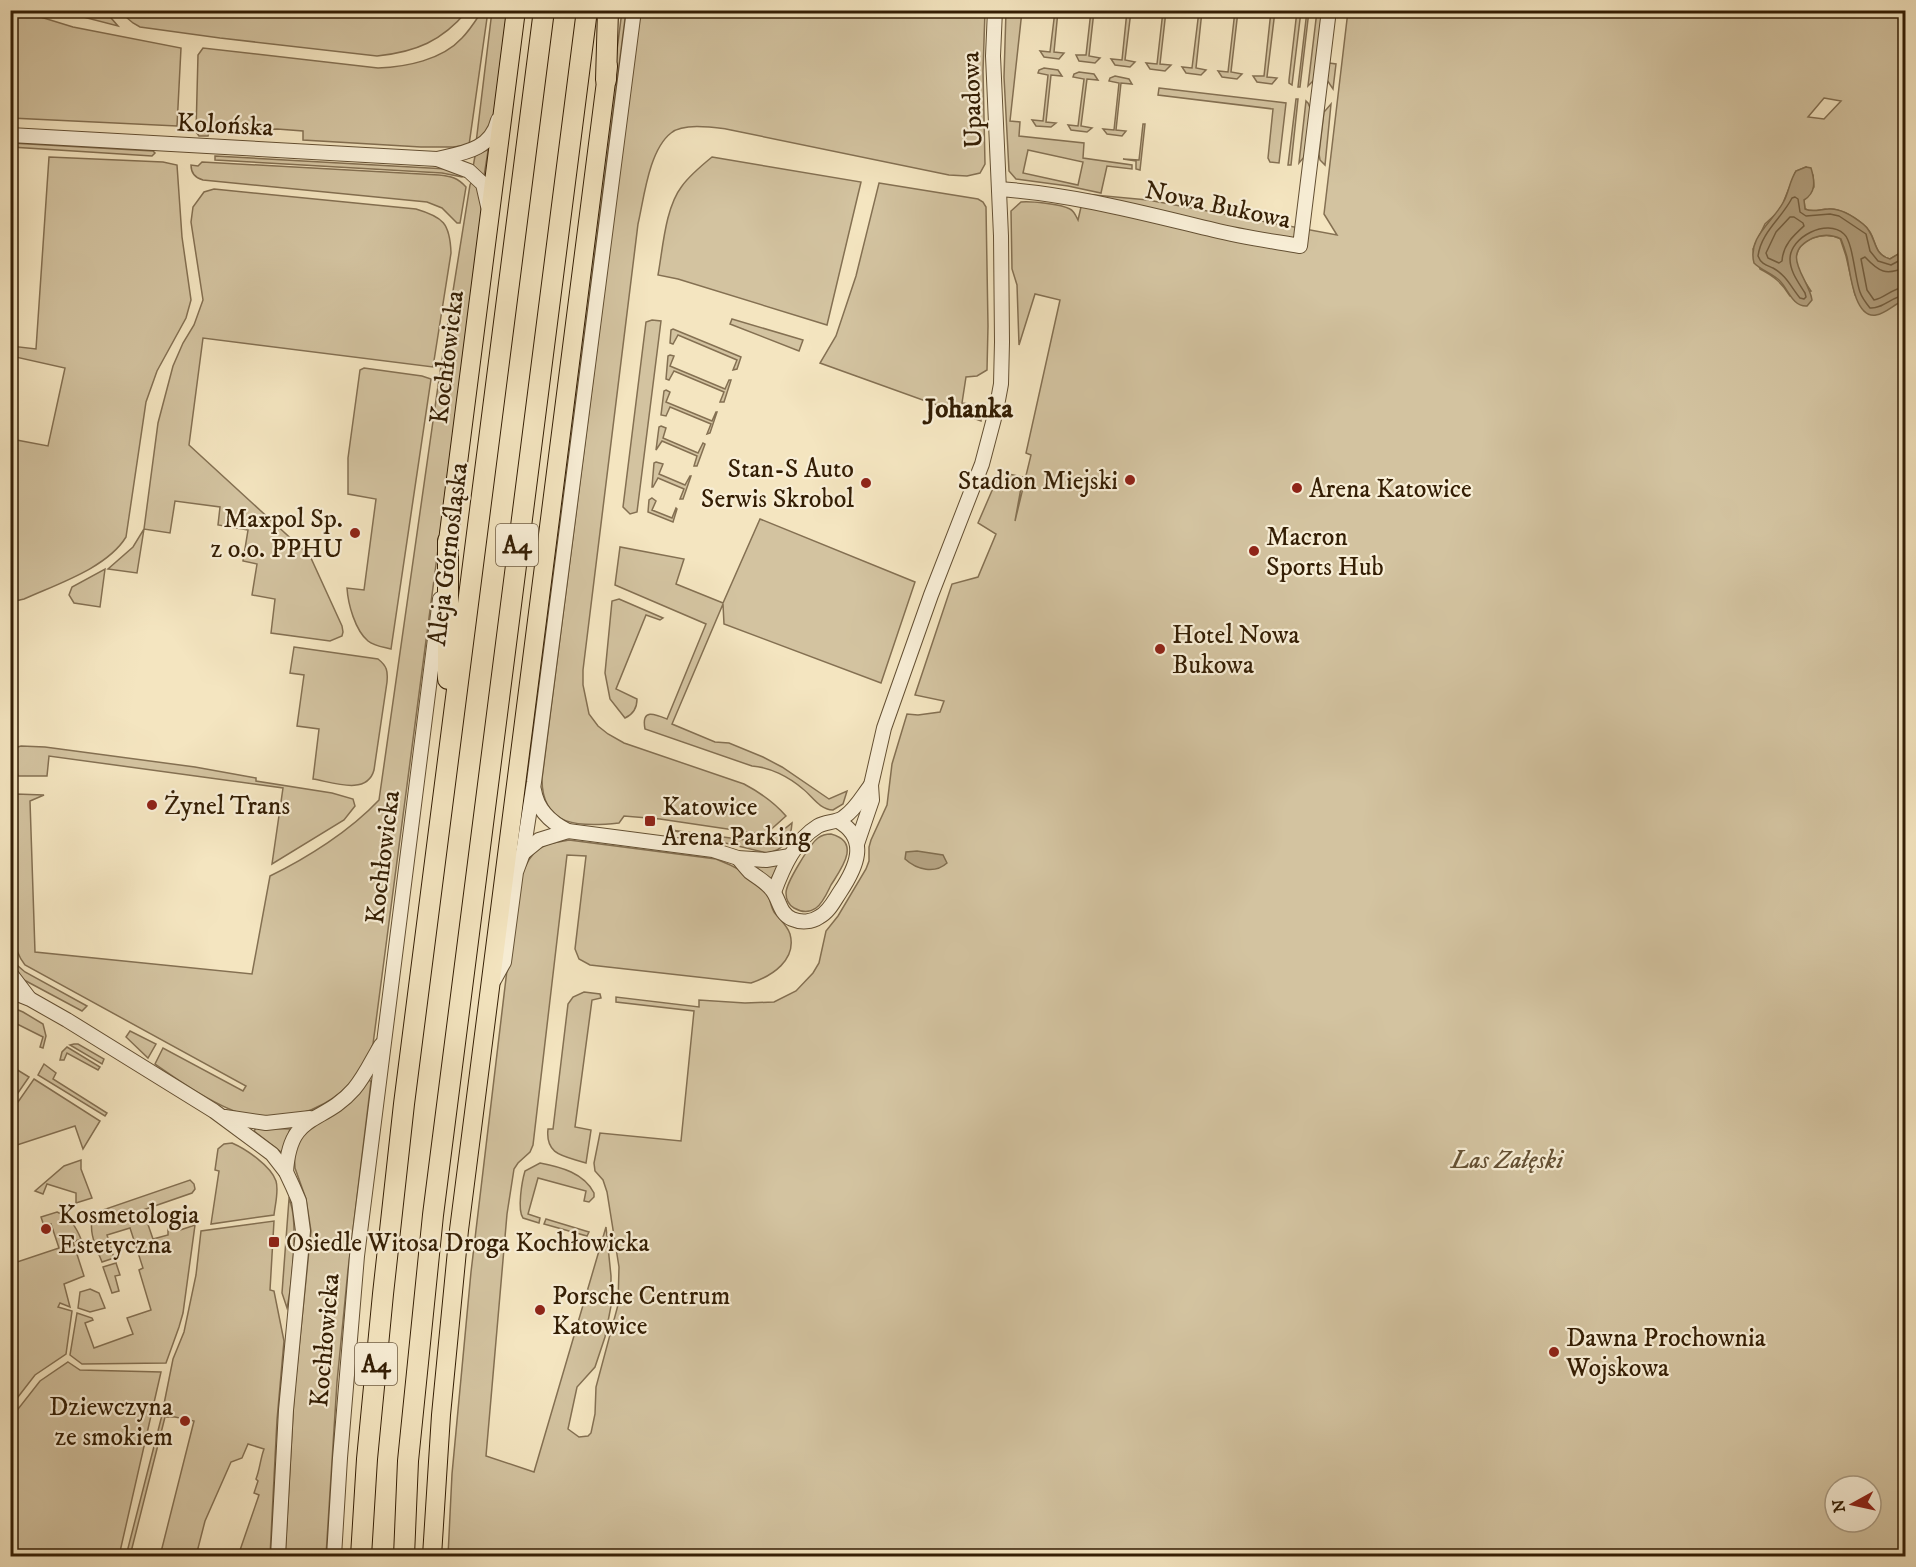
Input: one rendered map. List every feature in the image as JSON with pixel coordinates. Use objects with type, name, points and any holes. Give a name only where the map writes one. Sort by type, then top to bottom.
[{"type":"highway","name":"Aleja Górnośląska","points":[[361,1557],[367,1459],[381,1306],[404,1104],[544,10]]},
{"type":"highway","name":"A4","points":[[404,1557],[410,1441],[433,1215],[586,10]]},
{"type":"highway","points":[[606,80],[608,10]]},
{"type":"highway","points":[[448,541],[447,648],[451,737]]},
{"type":"main road","points":[[506,83],[516,10]]},
{"type":"main road","points":[[432,1557],[441,1415],[459,1230],[615,10]]},
{"type":"main road","name":"Kochłowicka","points":[[448,541],[506,83]]},
{"type":"street","points":[[492,985],[504,962],[516,872],[523,853],[534,782],[634,10]]},
{"type":"street","name":"Upadowa","points":[[857,844],[872,800],[871,784],[884,728],[981,464],[996,411],[1002,342],[999,189],[993,56],[995,10]]},
{"type":"street","name":"Nowa Bukowa","points":[[999,189],[1060,196],[1217,231],[1300,246],[1329,10]]},
{"type":"street","points":[[437,159],[472,151],[486,144],[496,128],[506,83]]},
{"type":"street","name":"Kolońska","points":[[10,135],[437,159]]},
{"type":"street","points":[[437,159],[469,171],[483,184],[490,213]]},
{"type":"street","name":"Kochłowicka","points":[[334,1557],[340,1448],[357,1256],[448,541]]},
{"type":"street","points":[[534,782],[536,800],[542,811],[568,831],[713,850],[738,858],[766,860],[790,856]]},
{"type":"street","points":[[774,892],[785,865],[803,839],[817,827],[838,821],[853,810],[871,784]]},
{"type":"street","points":[[738,858],[749,871],[774,892],[783,912],[791,919],[800,921],[817,919],[830,908],[847,882],[858,853],[853,833],[838,821]]},
{"type":"street","points":[[523,853],[539,840],[568,831]]},
{"type":"street","points":[[10,973],[30,999]]},
{"type":"street","points":[[10,991],[30,999]]},
{"type":"street","name":"Kochłowicka","points":[[30,999],[217,1113],[272,1154],[286,1172],[299,1201],[303,1231],[286,1410],[278,1557]]},
{"type":"street","points":[[286,1172],[287,1156],[299,1128],[338,1103],[353,1090],[384,1038]]},
{"type":"street","points":[[217,1113],[266,1123],[313,1118]]},
{"type":"green space","points":[[10,11],[21,11],[73,27],[181,48],[177,126],[11,118]]},
{"type":"green space","points":[[60,11],[105,11],[118,26]]},
{"type":"green space","points":[[119,11],[467,11],[448,30],[427,43],[404,52],[377,56],[140,27]]},
{"type":"green space","points":[[482,11],[486,11],[487,18],[469,145],[421,147],[303,140],[303,131],[277,129],[209,132],[208,136],[199,136],[196,132],[198,55],[203,48],[378,68],[400,66],[434,57],[454,46],[468,32]]},
{"type":"green space","points":[[492,11],[508,11],[494,117],[488,132],[476,143]]},
{"type":"green space","points":[[622,11],[626,11],[529,770],[525,770]]},
{"type":"green space","points":[[640,11],[985,11],[983,71],[985,164],[980,173],[967,176],[949,175],[726,129],[697,126],[671,133],[657,151],[648,175],[638,224],[583,685],[589,714],[608,734],[624,743],[744,784],[772,802],[786,816],[767,833],[761,834],[624,816],[619,823],[578,824],[556,816],[544,795],[542,779]]},
{"type":"green space","points":[[1006,11],[1022,11],[1010,121],[1020,122],[1019,136],[1084,143],[1083,158],[1132,165],[1132,169],[1107,166],[1101,193],[1016,179],[1009,171],[1004,77]],"holes":[[[1028,150],[1083,162],[1078,185],[1023,173]]]},
{"type":"green space","points":[[1055,11],[1058,11],[1054,52],[1064,53],[1059,59],[1044,57],[1040,51],[1050,52]]},
{"type":"green space","points":[[1091,11],[1094,11],[1089,56],[1100,58],[1095,63],[1079,61],[1076,55],[1086,55]]},
{"type":"green space","points":[[1127,11],[1131,11],[1125,60],[1135,62],[1130,67],[1115,65],[1111,59],[1122,60]]},
{"type":"green space","points":[[1163,11],[1166,11],[1160,64],[1171,65],[1165,71],[1150,69],[1146,63],[1157,64]]},
{"type":"green space","points":[[1199,11],[1202,11],[1196,68],[1206,70],[1201,75],[1186,73],[1182,67],[1192,68]]},
{"type":"green space","points":[[1235,11],[1238,11],[1231,72],[1242,74],[1237,79],[1222,77],[1218,71],[1228,72]]},
{"type":"green space","points":[[1271,11],[1275,11],[1267,77],[1277,78],[1272,84],[1257,82],[1253,76],[1264,76]]},
{"type":"green space","points":[[1297,11],[1301,11],[1292,85],[1289,80]]},
{"type":"green space","points":[[1307,11],[1309,11],[1300,87],[1298,87]]},
{"type":"green space","points":[[1317,11],[1323,11],[1315,79],[1308,86]]},
{"type":"green space","name":"Las Załęski","points":[[1348,11],[1905,11],[1905,250],[1890,259],[1884,257],[1877,249],[1868,228],[1851,215],[1833,209],[1814,211],[1805,209],[1804,200],[1814,187],[1813,175],[1806,167],[1796,171],[1783,203],[1778,212],[1765,224],[1753,249],[1760,269],[1777,280],[1790,296],[1811,291],[1796,260],[1801,246],[1819,236],[1840,238],[1855,295],[1874,315],[1905,300],[1905,1556],[448,1556],[452,1474],[471,1272],[514,911],[522,874],[531,856],[546,845],[569,840],[716,859],[743,872],[762,885],[774,912],[789,931],[791,943],[790,952],[781,966],[751,983],[590,965],[579,959],[575,949],[586,856],[567,855],[533,1145],[530,1152],[514,1169],[507,1214],[486,1456],[534,1472],[606,1227],[611,1276],[611,1306],[605,1337],[595,1367],[577,1387],[568,1429],[579,1437],[588,1436],[591,1433],[595,1414],[596,1387],[618,1305],[619,1267],[607,1192],[603,1180],[595,1171],[594,1163],[600,1133],[681,1141],[694,1011],[616,1002],[616,997],[699,1007],[699,1000],[774,1002],[796,991],[813,973],[819,963],[826,931],[838,916],[869,861],[869,847],[887,805],[892,764],[907,714],[940,712],[944,701],[915,695],[952,584],[978,577],[996,534],[978,523],[1000,472],[1023,477],[1015,521],[1031,455],[1026,453],[1060,300],[1035,294],[1019,345],[1017,285],[1012,269],[1011,211],[1021,202],[1045,203],[1070,209],[1078,220],[1084,194],[1148,200],[1337,235],[1324,214]],"holes":[[[1824,98],[1841,101],[1824,119],[1808,117]]]},
{"type":"green space","points":[[1329,63],[1336,64],[1333,89],[1327,80]]},
{"type":"green space","points":[[1044,68],[1058,70],[1062,76],[1051,75],[1046,122],[1056,123],[1051,127],[1036,126],[1032,120],[1043,121],[1048,75],[1038,73]]},
{"type":"green space","points":[[1079,72],[1094,74],[1098,80],[1087,79],[1081,126],[1092,128],[1087,132],[1071,130],[1068,125],[1078,126],[1084,79],[1073,77]]},
{"type":"green space","points":[[1115,76],[1129,79],[1132,84],[1121,83],[1116,130],[1126,131],[1122,136],[1107,134],[1103,129],[1114,130],[1119,83],[1109,81]]},
{"type":"green space","points":[[1159,88],[1286,103],[1279,163],[1270,162],[1268,158],[1273,109],[1158,95]]},
{"type":"green space","points":[[1296,99],[1298,99],[1291,165],[1288,165]]},
{"type":"green space","points":[[1306,101],[1311,110],[1305,156],[1299,163]]},
{"type":"green space","points":[[1331,104],[1325,165],[1320,160],[1319,154],[1324,112]]},
{"type":"green space","points":[[1143,124],[1145,124],[1140,170],[1136,169],[1136,161],[1123,159],[1139,160]]},
{"type":"green space","points":[[11,143],[153,151],[155,153],[152,156],[11,147]]},
{"type":"green space","points":[[488,151],[484,176],[473,167],[475,156]]},
{"type":"green space","points":[[215,156],[447,169],[465,175],[462,177],[442,173],[215,160]]},
{"type":"green space","points":[[49,157],[163,162],[177,165],[182,237],[191,300],[186,318],[157,371],[146,402],[126,537],[107,558],[80,574],[24,599],[11,602],[11,439],[48,446],[65,368],[11,356],[11,346],[36,349]]},
{"type":"green space","points":[[712,157],[861,182],[827,325],[678,279],[658,275],[668,217],[676,195],[689,178]]},
{"type":"green space","points":[[202,162],[439,175],[454,178],[466,187],[460,223],[457,223],[442,208],[427,202],[203,180],[194,175],[191,165],[198,166]]},
{"type":"green space","points":[[472,181],[480,192],[483,207],[373,1044],[365,1063],[354,1079],[324,1104],[288,1116],[248,1115],[213,1101],[155,1064],[163,1048],[243,1091],[246,1086],[25,965],[19,956],[14,936],[11,804],[16,794],[44,795],[30,801],[35,952],[252,974],[270,876],[328,843],[379,800],[440,372]]},
{"type":"green space","points":[[879,183],[978,199],[986,207],[987,370],[977,376],[966,377],[962,403],[982,406],[981,421],[820,363],[836,336],[856,276]]},
{"type":"green space","points":[[214,189],[416,209],[439,219],[447,228],[451,253],[433,367],[203,338],[189,445],[310,556],[342,626],[342,636],[330,641],[271,633],[275,599],[252,595],[257,564],[243,561],[248,530],[218,525],[220,507],[175,501],[170,533],[144,529],[158,423],[173,366],[194,325],[203,300],[191,222],[193,207],[204,192]]},
{"type":"green space","points":[[732,319],[803,340],[799,351],[730,324]]},
{"type":"green space","points":[[661,321],[637,512],[630,514],[623,507],[646,322]]},
{"type":"green space","points":[[673,329],[741,357],[737,369],[733,370],[737,360],[678,335],[673,344],[670,343]]},
{"type":"green space","points":[[668,356],[674,356],[670,366],[725,389],[731,380],[724,402],[720,402],[724,392],[674,371],[669,380],[666,379]]},
{"type":"green space","points":[[364,368],[431,379],[391,649],[373,644],[363,636],[353,616],[347,588],[364,590],[376,499],[348,494],[348,458],[360,370]]},
{"type":"green space","points":[[666,390],[670,392],[666,402],[712,421],[717,412],[710,433],[707,434],[711,424],[670,407],[666,416],[661,415]]},
{"type":"green space","points":[[661,426],[666,428],[663,438],[698,453],[703,443],[705,444],[697,466],[694,466],[697,456],[662,441],[656,450]]},
{"type":"green space","points":[[654,463],[663,464],[659,474],[685,485],[691,476],[683,499],[680,499],[684,489],[658,478],[652,487]]},
{"type":"green space","points":[[652,498],[656,501],[652,510],[672,518],[677,509],[673,522],[648,512],[649,500]]},
{"type":"green space","points":[[760,519],[915,582],[881,683],[724,624],[723,604],[672,724],[715,742],[729,743],[763,757],[829,799],[847,791],[843,804],[833,810],[820,805],[807,792],[779,773],[645,729],[644,722],[647,715],[654,714],[667,719],[706,624],[615,585],[620,547],[684,559],[676,584],[723,603]]},
{"type":"green space","points":[[144,529],[137,573],[108,569],[133,547]]},
{"type":"green space","points":[[105,569],[100,607],[74,603],[69,595],[72,587]]},
{"type":"green space","points":[[619,599],[663,618],[660,620],[646,615],[616,689],[637,699],[631,715],[625,718],[610,699],[605,673],[612,601]]},
{"type":"green space","points":[[294,647],[378,659],[385,666],[387,682],[374,770],[364,783],[348,785],[313,779],[319,729],[297,726],[304,675],[290,673]]},
{"type":"green space","points":[[21,746],[45,747],[195,767],[256,778],[256,781],[332,793],[353,799],[355,806],[344,820],[272,864],[283,788],[49,756],[47,776],[18,776],[11,749]]},
{"type":"green space","points":[[792,823],[786,843],[767,853],[671,830],[767,843]]},
{"type":"green space","points":[[831,834],[845,843],[847,849],[844,864],[818,906],[808,911],[797,909],[788,902],[786,893],[790,881],[814,842],[821,836]]},
{"type":"green space","points":[[751,864],[777,865],[778,867],[771,879]]},
{"type":"green space","points":[[11,965],[18,966],[87,1006],[82,1011],[26,981]]},
{"type":"green space","points":[[584,992],[600,994],[601,998],[592,1000],[575,1127],[591,1130],[586,1163],[558,1154],[553,1150],[548,1138],[548,1129],[553,1129],[568,1004],[573,997]]},
{"type":"green space","points":[[11,1007],[43,1024],[46,1036],[43,1048],[40,1047],[43,1037],[11,1021]]},
{"type":"green space","points":[[130,1031],[156,1044],[148,1058],[126,1037]]},
{"type":"green space","points":[[74,1044],[104,1059],[102,1064],[70,1045]]},
{"type":"green space","points":[[67,1047],[100,1067],[98,1070],[67,1053],[64,1060],[60,1060],[62,1052]]},
{"type":"green space","points":[[44,1064],[56,1073],[53,1079],[107,1113],[105,1116],[38,1075]]},
{"type":"green space","points":[[11,1066],[29,1077],[11,1103]]},
{"type":"green space","points":[[34,1079],[100,1121],[83,1149],[75,1126],[11,1147],[11,1112]]},
{"type":"green space","points":[[369,1079],[371,1082],[337,1382],[326,1556],[285,1556],[294,1396],[311,1231],[306,1199],[295,1168],[294,1151],[302,1133],[354,1097]]},
{"type":"green space","points":[[256,1128],[290,1129],[283,1151],[281,1152],[254,1131]]},
{"type":"green space","points":[[232,1143],[257,1159],[273,1175],[277,1189],[274,1215],[211,1224],[219,1171],[215,1170],[218,1149],[224,1144]]},
{"type":"green space","points":[[81,1160],[81,1169],[92,1198],[76,1203],[76,1193],[47,1184],[43,1194],[35,1191],[64,1166]]},
{"type":"green space","points":[[540,1163],[564,1169],[578,1176],[590,1186],[594,1197],[589,1202],[584,1201],[586,1191],[538,1178],[528,1214],[540,1218],[539,1223],[523,1218],[520,1202],[525,1171]]},
{"type":"green space","points":[[190,1180],[195,1189],[192,1193],[143,1210],[153,1239],[168,1235],[168,1227],[173,1225],[177,1231],[195,1225],[183,1313],[166,1363],[82,1364],[70,1355],[77,1313],[93,1320],[85,1323],[94,1348],[133,1334],[127,1318],[151,1310],[139,1270],[143,1268],[130,1228],[107,1235],[114,1258],[102,1262],[91,1226],[94,1213]]},
{"type":"green space","points":[[289,1199],[294,1222],[294,1236],[287,1308],[282,1293]]},
{"type":"green space","points":[[57,1212],[72,1223],[81,1239],[73,1242],[84,1276],[64,1284],[70,1307],[60,1303],[58,1307],[72,1311],[66,1354],[35,1375],[11,1406],[10,1303],[13,1304],[13,1299],[11,1297],[11,1264],[59,1248],[51,1224],[44,1226],[41,1217]]},
{"type":"green space","points":[[546,1219],[589,1232],[587,1236],[544,1224]]},
{"type":"green space","points":[[274,1221],[270,1290],[274,1291],[284,1341],[277,1420],[270,1556],[238,1556],[259,1495],[254,1493],[264,1449],[248,1444],[242,1458],[231,1462],[205,1521],[196,1556],[160,1556],[194,1421],[165,1417],[130,1556],[126,1556],[161,1419],[173,1359],[184,1332],[196,1275],[201,1231]]},
{"type":"green space","points":[[116,1263],[120,1275],[115,1276],[119,1291],[112,1293],[103,1267]]},
{"type":"green space","points":[[90,1289],[99,1293],[105,1308],[90,1312],[78,1308],[80,1292]]},
{"type":"green space","points":[[68,1362],[80,1370],[161,1372],[119,1556],[11,1556],[11,1418],[40,1381]]},
{"type":"water","points":[[1806,167],[1811,168],[1814,182],[1811,194],[1804,200],[1805,209],[1814,211],[1833,209],[1851,215],[1868,229],[1877,249],[1884,257],[1890,259],[1905,250],[1905,300],[1876,315],[1863,310],[1854,293],[1841,239],[1834,236],[1824,235],[1813,238],[1803,244],[1798,251],[1798,267],[1812,300],[1807,306],[1798,303],[1779,280],[1754,263],[1754,245],[1758,237],[1780,208],[1796,171]]},
{"type":"water","points":[[917,851],[943,855],[947,863],[937,869],[915,866],[905,859],[906,852]]},
{"type":"place","name":"Stadion Miejski","points":[[1130,480]]},
{"type":"place","name":"Stan-S Auto Serwis Skrobol","points":[[866,483]]},
{"type":"place","name":"Arena Katowice","points":[[1297,488]]},
{"type":"place","name":"Maxpol Sp. z o.o. PPHU","points":[[355,533]]},
{"type":"place","name":"Macron Sports Hub","points":[[1254,551]]},
{"type":"place","name":"Hotel Nowa Bukowa","points":[[1160,649]]},
{"type":"place","name":"Żynel Trans","points":[[152,805]]},
{"type":"place","name":"Katowice Arena Parking","points":[[650,821]]},
{"type":"place","name":"Kosmetologia Estetyczna","points":[[46,1229]]},
{"type":"place","name":"Osiedle Witosa Droga Kochłowicka","points":[[274,1242]]},
{"type":"place","name":"Porsche Centrum Katowice","points":[[540,1310]]},
{"type":"place","name":"Dawna Prochownia Wojskowa","points":[[1554,1352]]},
{"type":"place","name":"Dziewczyna ze smokiem","points":[[185,1421]]},
{"type":"district","name":"Johanka","points":[[969,408]]}]
